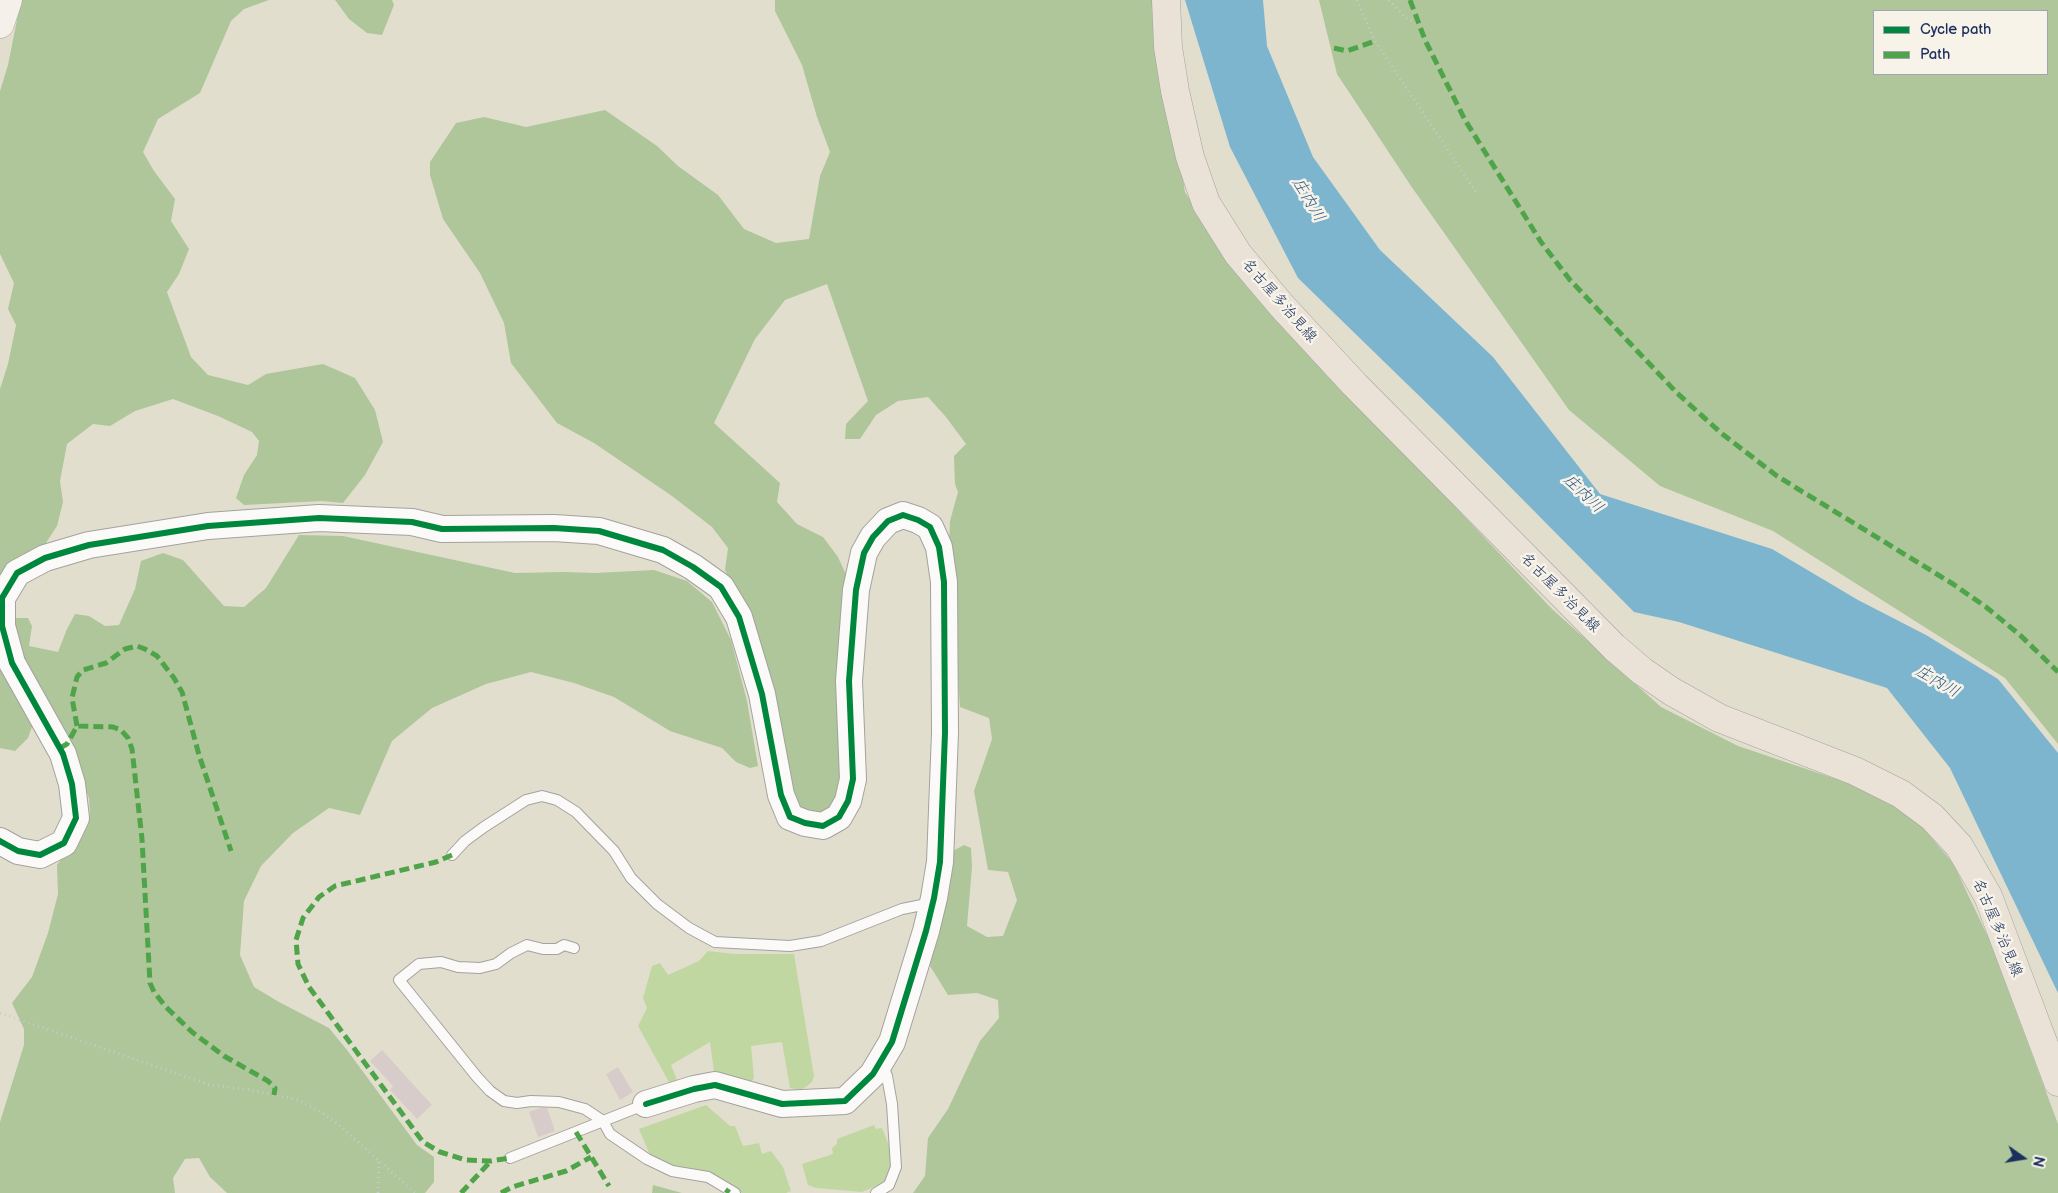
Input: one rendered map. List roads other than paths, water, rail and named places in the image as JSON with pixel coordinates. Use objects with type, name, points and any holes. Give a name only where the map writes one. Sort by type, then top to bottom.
[{"type":"main road","points":[[0,24],[8,0]]},
{"type":"main road","name":"名古屋多治見線","points":[[1166,0],[1168,47],[1175,91],[1190,157],[1206,203],[1244,262],[1355,385],[1614,647],[1642,671],[1671,692],[1720,718],[1855,770],[1900,794],[1932,817],[1959,846],[1988,896],[2058,1082]]},
{"type":"street","points":[[0,841],[18,851],[40,855],[64,843],[76,818],[72,784],[63,754],[12,663],[2,626],[2,598],[17,573],[45,558],[90,545],[208,526],[320,518],[412,522],[442,529],[554,528],[599,531],[663,550],[693,567],[721,586],[739,617],[762,694],[781,795],[790,817],[805,823],[822,826],[839,817],[848,801],[853,778],[849,681],[856,590],[864,553],[873,537],[888,521],[903,515],[918,520],[930,527],[939,548],[944,582],[945,733],[940,862],[933,903],[904,1009],[892,1042],[873,1074],[845,1102],[782,1104],[715,1085],[694,1089],[646,1104]]},
{"type":"lane","points":[[452,855],[465,841],[484,827],[526,800],[542,796],[556,800],[576,812],[614,851],[631,878],[657,904],[689,928],[715,942],[790,946],[821,941],[902,909],[933,903]]},
{"type":"lane","points":[[574,948],[564,944],[557,949],[543,949],[527,945],[511,953],[496,964],[480,968],[458,967],[441,962],[419,964],[399,980],[477,1077],[490,1091],[504,1101],[517,1103],[531,1101],[559,1102],[585,1109],[603,1121],[610,1134],[647,1159],[672,1171],[708,1178],[735,1193]]},
{"type":"lane","points":[[876,1193],[889,1185],[896,1167],[892,1104],[888,1076],[881,1060]]},
{"type":"lane","points":[[510,1158],[646,1104]]},
{"type":"water","name":"庄内川","points":[[1185,0],[1263,0],[1267,46],[1313,157],[1380,250],[1493,357],[1600,494],[1772,549],[1858,600],[1926,635],[1998,679],[2058,753],[2058,993],[1950,768],[1887,688],[1679,622],[1634,612],[1444,420],[1298,278],[1230,147]]}]
